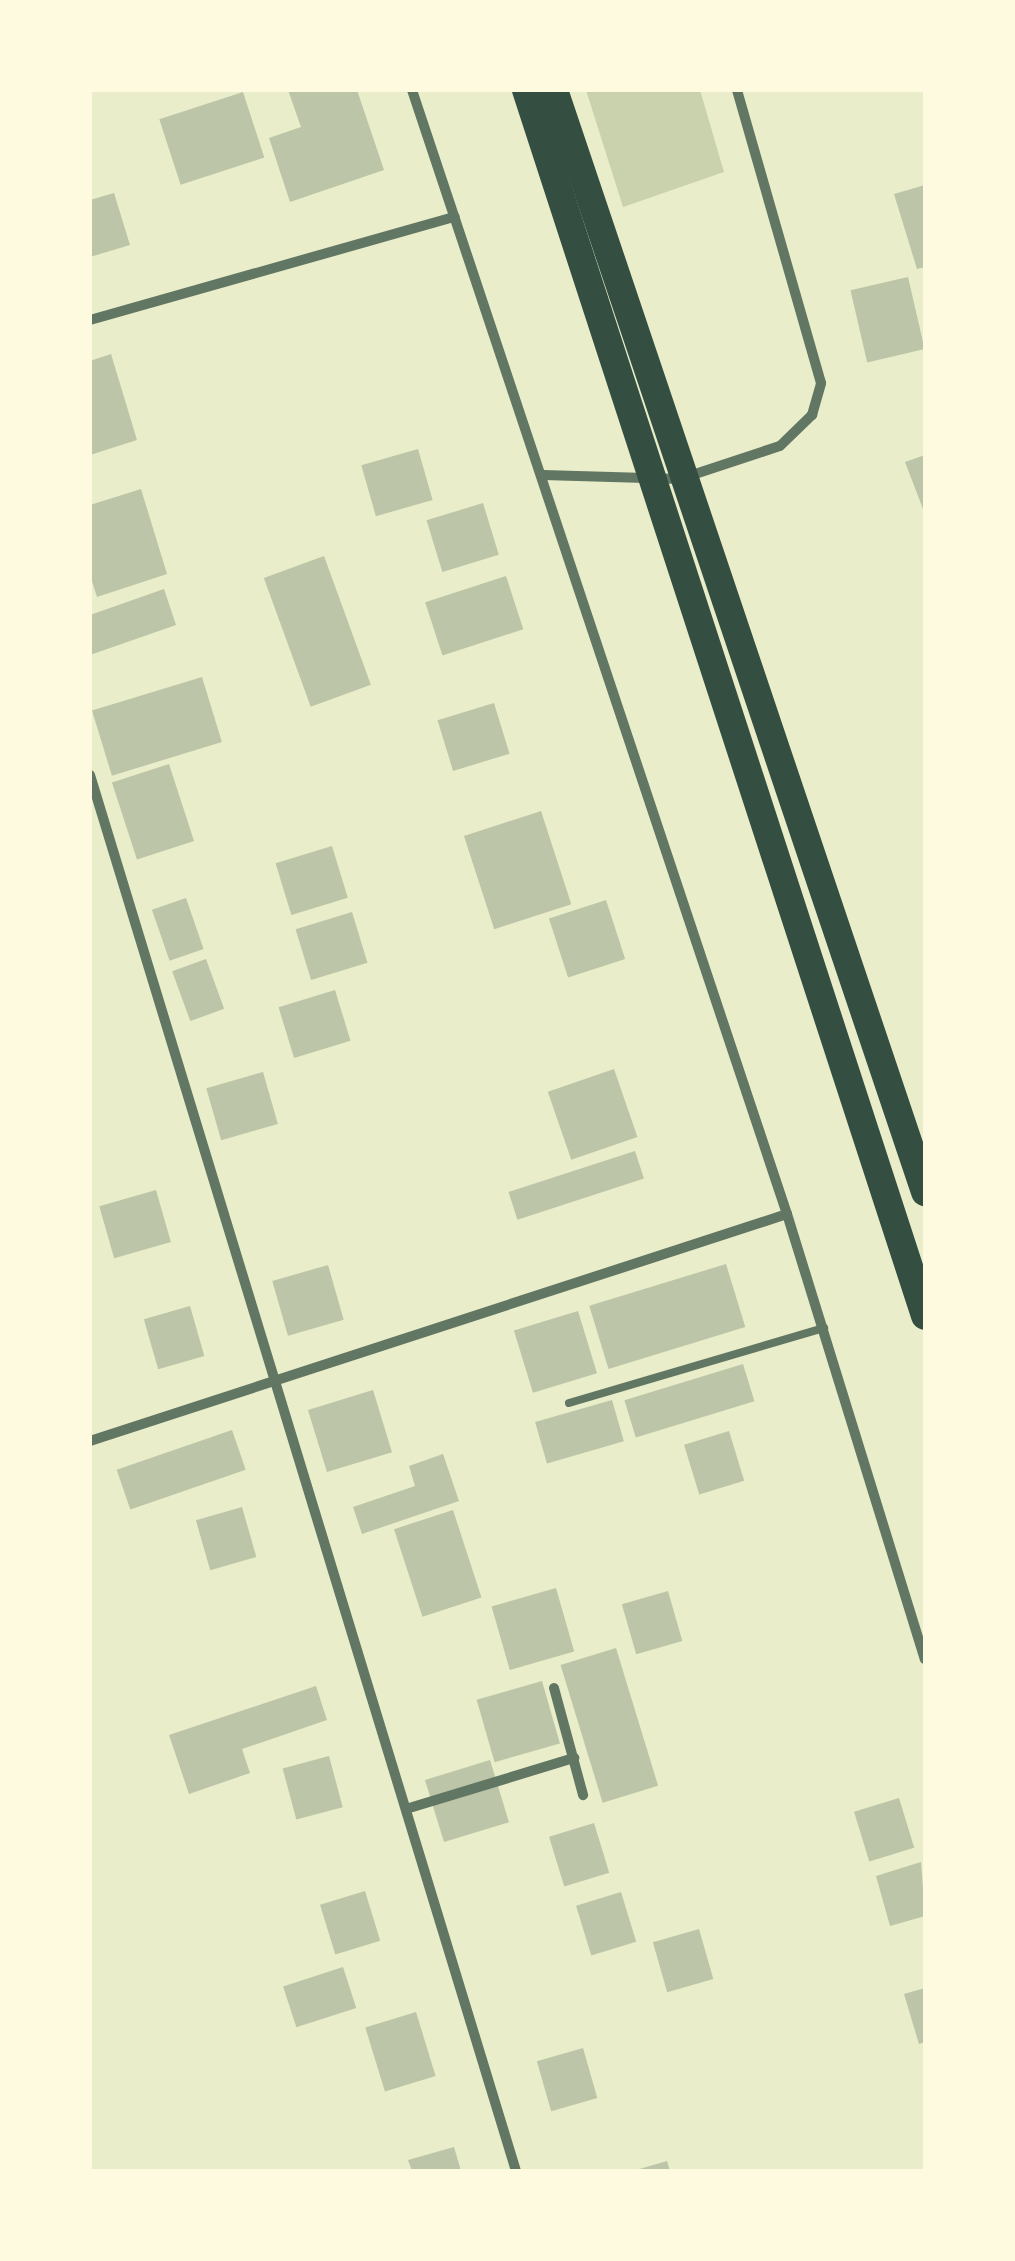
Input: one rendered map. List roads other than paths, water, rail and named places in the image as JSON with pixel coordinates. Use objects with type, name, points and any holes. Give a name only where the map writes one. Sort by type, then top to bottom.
[{"type":"highway","points":[[526,90],[666,479],[838,923],[925,1192]]},
{"type":"highway","points":[[554,90],[666,479],[925,1316]]},
{"type":"street","points":[[412,90],[544,475],[788,1214],[925,1659]]},
{"type":"street","points":[[544,475],[666,479],[780,446],[800,432],[819,400],[816,365],[736,90]]},
{"type":"street","points":[[90,320],[455,217]]},
{"type":"street","points":[[90,775],[516,2171]]},
{"type":"street","points":[[90,1441],[788,1214]]},
{"type":"street","points":[[554,1688],[584,1795]]},
{"type":"street","points":[[406,1808],[574,1758]]},
{"type":"lane","points":[[570,1403],[824,1328]]}]
